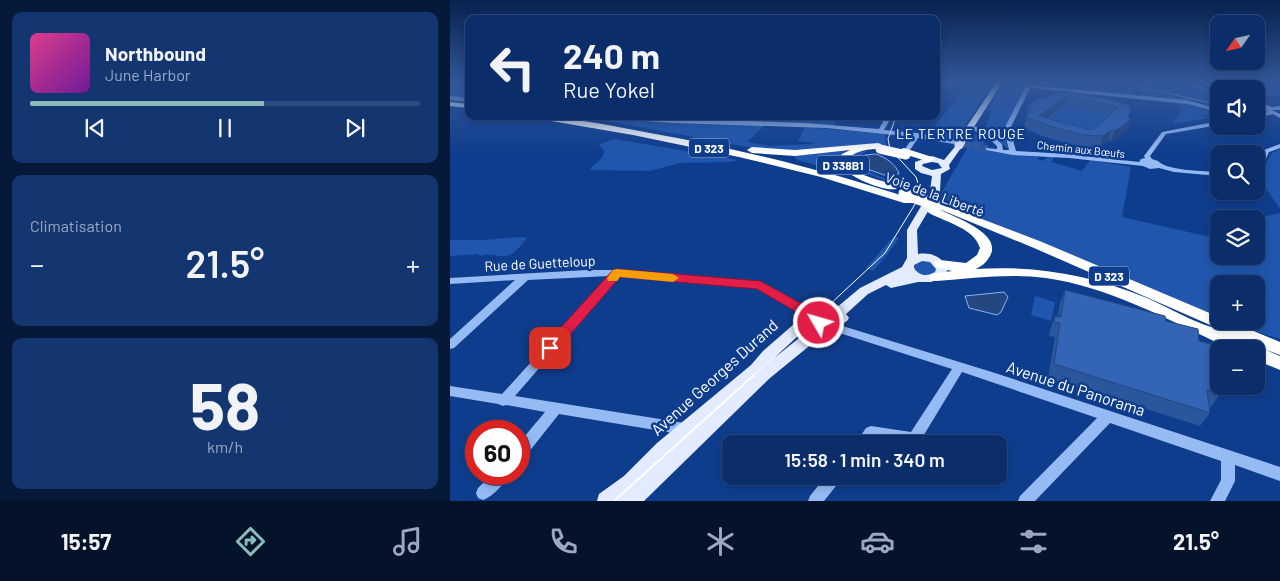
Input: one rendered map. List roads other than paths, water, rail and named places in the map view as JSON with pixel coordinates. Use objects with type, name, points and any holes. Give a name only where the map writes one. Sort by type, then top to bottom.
[{"type":"highway","points":[[450,108],[465,110]]},
{"type":"highway","name":"Voie de la Liberté","points":[[552,120],[632,132],[734,153],[934,204],[1038,245],[1280,349]]},
{"type":"highway","name":"Voie de la Liberté","points":[[581,120],[742,149],[821,169],[905,197]]},
{"type":"highway","points":[[742,149],[794,153],[854,147],[879,147]]},
{"type":"highway","name":"D 338B1","points":[[905,197],[852,172],[844,166],[844,158],[852,151],[879,147],[905,153],[912,157],[920,167]]},
{"type":"highway","points":[[905,153],[932,159]]},
{"type":"highway","points":[[934,204],[974,232],[983,240],[986,247],[986,253],[982,260],[970,267],[935,266]]},
{"type":"highway","name":"Voie de la Liberté","points":[[934,204],[956,218],[1236,340]]},
{"type":"highway","points":[[935,266],[1060,276],[1114,292],[1225,340]]},
{"type":"highway","name":"Voie de la Liberté","points":[[1265,353],[1280,359]]},
{"type":"highway","points":[[1265,357],[1280,363]]},
{"type":"main road","points":[[920,167],[937,173],[945,170],[945,164],[984,106]]},
{"type":"main road","points":[[920,167],[932,159],[953,153]]},
{"type":"main road","points":[[932,159],[945,164]]},
{"type":"main road","points":[[920,167],[928,176],[934,204]]},
{"type":"main road","points":[[935,266],[928,279],[918,278],[912,274],[911,234],[918,220],[934,204],[935,177],[937,173]]},
{"type":"main road","points":[[918,220],[917,238],[935,266]]},
{"type":"main road","points":[[911,264],[922,257],[935,266]]},
{"type":"main road","name":"Avenue Georges Durand","points":[[838,318],[864,292],[911,264]]},
{"type":"main road","name":"Avenue Georges Durand","points":[[606,501],[803,343],[870,292],[893,283],[918,278]]},
{"type":"main road","points":[[809,317],[838,318]]},
{"type":"main road","points":[[803,343],[818,327],[819,321],[809,317]]},
{"type":"main road","name":"Avenue Georges Durand","points":[[630,501],[691,434],[768,355],[809,317]]},
{"type":"street","points":[[1013,153],[1007,129],[1018,106]]},
{"type":"street","points":[[1272,114],[1266,109],[1269,107],[1280,108]]},
{"type":"street","points":[[1265,115],[1280,116]]},
{"type":"street","points":[[656,120],[787,124],[917,136],[958,143]]},
{"type":"street","points":[[880,132],[887,120]]},
{"type":"street","points":[[1146,162],[1147,156],[1164,133],[1210,125]]},
{"type":"street","points":[[968,130],[983,132],[1000,145],[1000,151]]},
{"type":"street","points":[[905,153],[917,136]]},
{"type":"street","points":[[1265,153],[1266,151],[1280,146]]},
{"type":"street","name":"Chemin aux Bœufs","points":[[988,148],[1013,153],[1146,162],[1150,167],[1159,166],[1174,170],[1210,173]]},
{"type":"street","points":[[503,401],[617,273]]},
{"type":"street","name":"Rue de Guetteloup","points":[[450,281],[617,273],[760,285],[809,317]]},
{"type":"street","points":[[450,345],[526,276]]},
{"type":"street","name":"Avenue du Panorama","points":[[838,318],[861,335]]},
{"type":"street","name":"Avenue du Panorama","points":[[838,318],[861,335],[1280,474]]},
{"type":"street","points":[[916,435],[959,367]]},
{"type":"street","points":[[450,391],[691,434]]},
{"type":"street","points":[[530,440],[555,409]]},
{"type":"street","points":[[1025,501],[1108,416]]},
{"type":"street","points":[[870,435],[872,432],[890,435]]},
{"type":"street","points":[[1217,501],[1228,482],[1228,457]]},
{"type":"street","points":[[483,493],[491,485]]},
{"type":"street","points":[[815,501],[828,485]]},
{"type":"tunnel","points":[[954,142],[988,149]]},
{"type":"tram line","points":[[753,376],[885,253],[917,201],[920,189],[916,177],[890,149],[888,139],[894,120]]},
{"type":"tram line","points":[[614,501],[754,375]]},
{"type":"district","name":"LE TERTRE ROUGE","points":[[961,133]]}]
